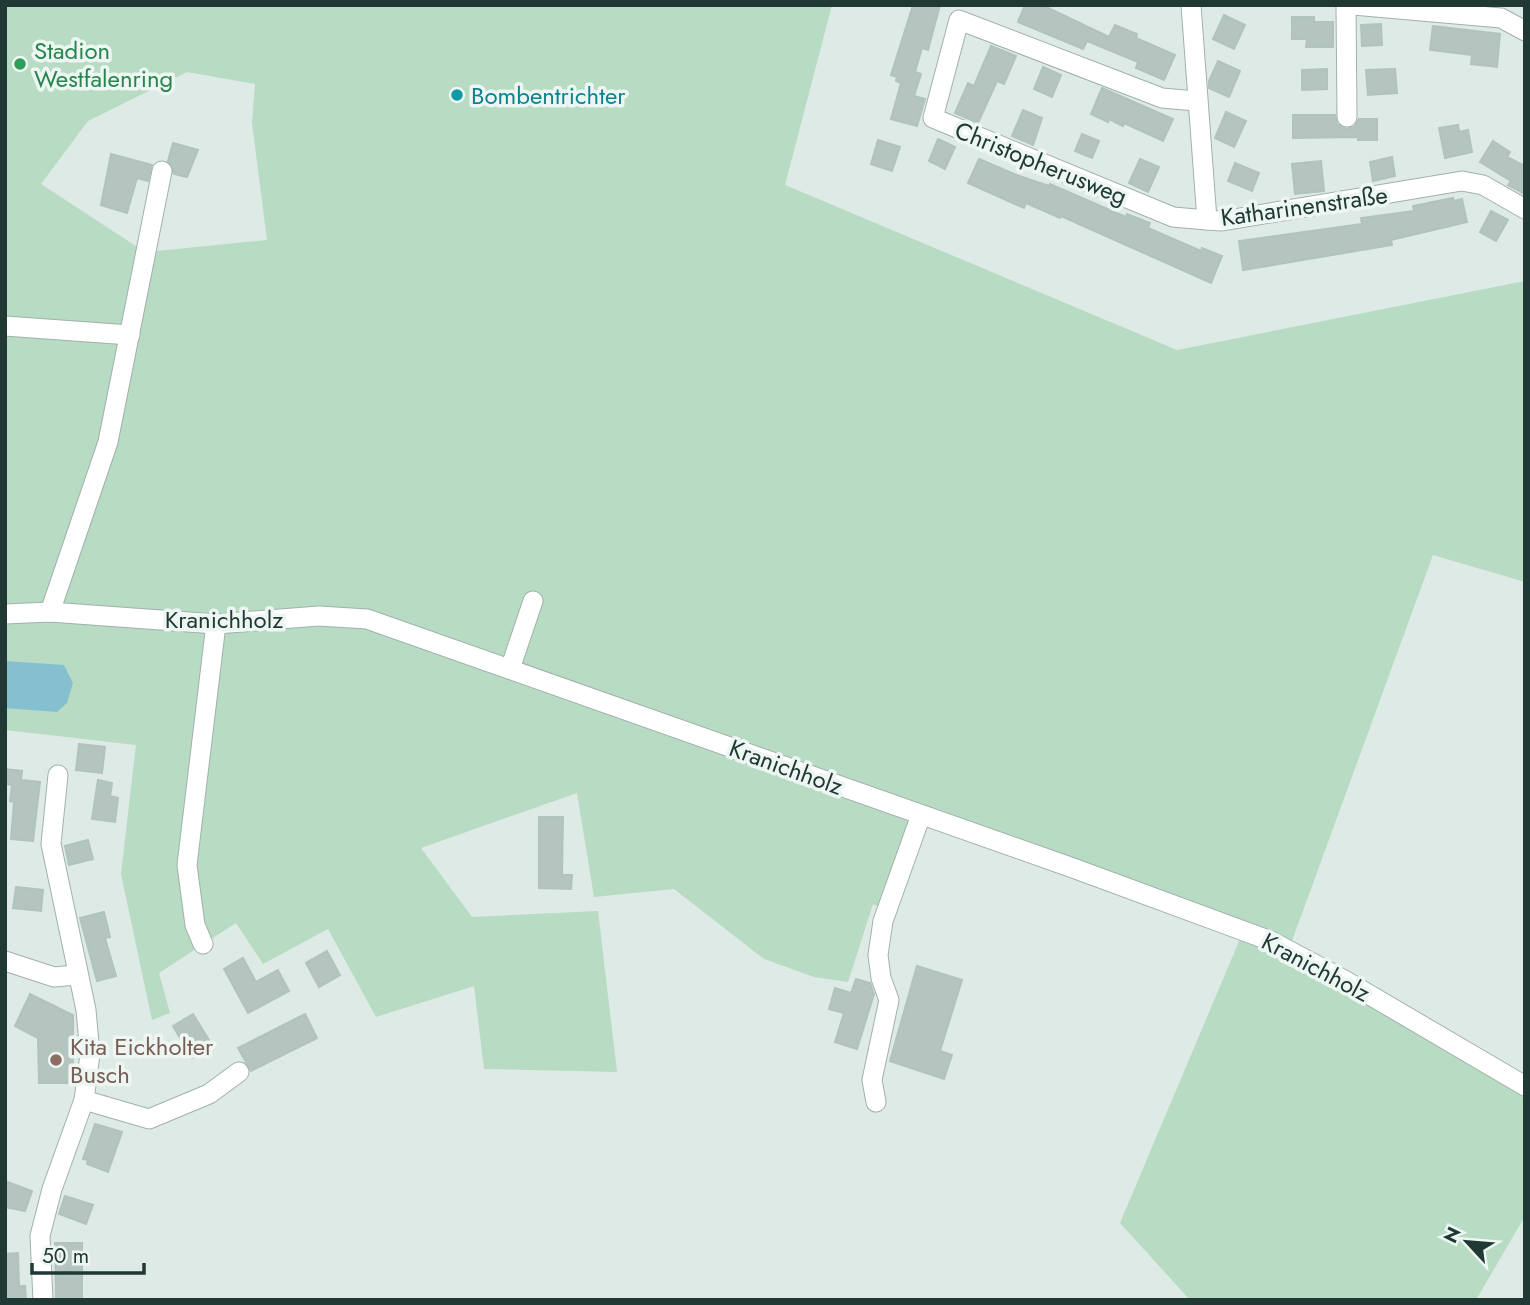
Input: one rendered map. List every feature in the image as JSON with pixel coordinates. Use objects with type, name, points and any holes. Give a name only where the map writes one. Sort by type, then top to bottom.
[{"type":"street","name":"Katharinenstraße","points":[[1191,5],[1195,101],[1206,220],[1222,221],[1462,181],[1483,185],[1525,209]]},
{"type":"street","points":[[1346,5],[1347,117]]},
{"type":"street","points":[[1353,5],[1500,18],[1525,31]]},
{"type":"street","name":"Christopherusweg","points":[[1195,101],[1162,98],[959,20],[933,118],[1173,217],[1206,220]]},
{"type":"street","points":[[50,612],[108,442],[162,171]]},
{"type":"street","points":[[5,326],[130,335]]},
{"type":"street","points":[[510,669],[533,601]]},
{"type":"street","name":"Kranichholz","points":[[5,614],[50,612],[216,624],[319,615],[367,619],[1271,941],[1346,981],[1525,1086]]},
{"type":"street","points":[[202,944],[195,925],[187,865],[216,624]]},
{"type":"street","points":[[43,1300],[40,1236],[52,1189],[84,1100],[90,1055],[86,1010],[51,844],[58,775]]},
{"type":"street","points":[[876,1102],[872,1080],[889,1000],[881,978],[879,939],[920,816]]},
{"type":"street","points":[[5,961],[54,977],[77,975]]},
{"type":"street","points":[[84,1100],[149,1119],[209,1094],[239,1072]]},
{"type":"green space","points":[[5,5],[832,5],[785,185],[1177,350],[1525,281],[1525,582],[1433,555],[1289,949],[915,809],[881,908],[873,904],[848,982],[814,977],[764,959],[674,889],[594,897],[577,793],[421,848],[472,917],[598,911],[617,1072],[484,1069],[474,986],[376,1017],[328,929],[263,964],[236,923],[159,973],[170,1013],[152,1020],[121,874],[136,745],[5,730],[5,327],[130,336],[147,252],[267,240],[252,123],[255,84],[187,72],[88,121],[41,184],[145,252],[128,333],[5,324]]},
{"type":"green space","points":[[1240,939],[1344,983],[1525,1089],[1525,1216],[1476,1300],[1190,1300],[1120,1223]]},
{"type":"water","points":[[5,661],[64,665],[73,683],[67,703],[57,712],[5,708]]},
{"type":"building","points":[[913,5],[940,5],[928,50],[922,48],[915,72],[921,74],[914,96],[925,99],[917,126],[891,119],[901,83],[896,81],[897,77],[891,75]]},
{"type":"building","points":[[1025,5],[1042,5],[1109,37],[1115,25],[1137,34],[1136,38],[1175,55],[1164,80],[1136,68],[1138,62],[1087,41],[1083,49],[1018,22]]},
{"type":"building","points":[[1224,15],[1245,25],[1234,49],[1213,39]]},
{"type":"building","points":[[1292,17],[1314,17],[1314,22],[1333,22],[1333,47],[1306,47],[1307,39],[1292,39]]},
{"type":"building","points":[[1381,24],[1382,45],[1362,46],[1361,25]]},
{"type":"building","points":[[1433,26],[1500,34],[1497,67],[1471,64],[1472,55],[1430,50]]},
{"type":"building","points":[[991,46],[1016,56],[1004,84],[997,81],[978,123],[955,113],[968,83],[974,86]]},
{"type":"building","points":[[1218,61],[1240,71],[1229,97],[1209,88],[1209,81]]},
{"type":"building","points":[[1043,67],[1061,75],[1052,97],[1034,89]]},
{"type":"building","points":[[1327,69],[1327,89],[1302,90],[1302,70]]},
{"type":"building","points":[[1395,69],[1397,93],[1368,95],[1366,70]]},
{"type":"building","points":[[1102,88],[1173,119],[1163,141],[1124,123],[1123,126],[1109,119],[1108,122],[1091,114]]},
{"type":"building","points":[[1023,110],[1042,118],[1033,145],[1012,136]]},
{"type":"building","points":[[1226,112],[1246,121],[1234,147],[1215,138]]},
{"type":"building","points":[[1293,115],[1335,115],[1337,124],[1346,129],[1354,127],[1359,119],[1377,119],[1377,140],[1358,140],[1358,137],[1293,138]]},
{"type":"building","points":[[1458,125],[1459,132],[1468,130],[1472,152],[1445,158],[1439,128]]},
{"type":"building","points":[[1082,134],[1099,141],[1092,158],[1075,151]]},
{"type":"building","points":[[938,139],[955,147],[945,169],[929,161]]},
{"type":"building","points":[[878,140],[900,147],[892,171],[871,164]]},
{"type":"building","points":[[1493,141],[1510,152],[1507,157],[1525,166],[1525,194],[1508,185],[1511,181],[1480,162]]},
{"type":"building","points":[[173,143],[198,150],[187,177],[174,174],[168,161]]},
{"type":"building","points":[[111,154],[152,165],[148,181],[137,178],[127,213],[101,205]]},
{"type":"building","points":[[1392,157],[1395,176],[1373,181],[1370,162]]},
{"type":"building","points":[[979,159],[1014,174],[1049,186],[1050,184],[1126,217],[1127,214],[1150,223],[1148,228],[1201,251],[1202,248],[1222,256],[1211,283],[1061,216],[1060,218],[1026,203],[1024,208],[968,183]]},
{"type":"building","points":[[1140,159],[1159,167],[1148,192],[1129,183]]},
{"type":"building","points":[[1321,161],[1324,191],[1295,194],[1292,164]]},
{"type":"building","points":[[1235,163],[1259,173],[1252,191],[1228,181]]},
{"type":"building","points":[[1453,198],[1454,201],[1462,199],[1467,222],[1391,240],[1392,245],[1243,270],[1239,241],[1362,224],[1361,218],[1414,211],[1413,206]]},
{"type":"building","points":[[1491,211],[1508,220],[1496,241],[1480,232]]},
{"type":"building","points":[[79,744],[105,747],[102,773],[76,770]]},
{"type":"building","points":[[5,769],[22,771],[21,780],[40,782],[33,841],[11,839],[14,802],[10,801],[12,785],[5,784]]},
{"type":"building","points":[[98,780],[112,783],[110,796],[118,798],[115,822],[92,819]]},
{"type":"building","points":[[539,817],[563,817],[562,875],[572,875],[571,889],[539,888]]},
{"type":"building","points":[[88,840],[93,859],[69,865],[65,846]]},
{"type":"building","points":[[16,887],[43,890],[41,911],[13,908]]},
{"type":"building","points":[[104,912],[110,937],[105,938],[116,976],[97,981],[80,918]]},
{"type":"building","points":[[327,951],[340,975],[319,987],[306,963]]},
{"type":"building","points":[[243,958],[256,982],[278,970],[289,991],[248,1013],[224,969]]},
{"type":"building","points":[[917,966],[962,980],[940,1051],[952,1055],[944,1079],[890,1061]]},
{"type":"building","points":[[856,979],[870,983],[874,994],[857,1049],[835,1042],[844,1013],[829,1009],[835,988],[851,993]]},
{"type":"building","name":"Kita Eickholter Busch","points":[[30,994],[73,1015],[73,1083],[39,1083],[38,1038],[15,1026]]},
{"type":"building","points":[[193,1014],[212,1045],[192,1058],[173,1026]]},
{"type":"building","points":[[305,1014],[317,1038],[251,1071],[238,1048]]},
{"type":"building","points":[[95,1124],[122,1132],[108,1172],[87,1164],[88,1160],[83,1159]]},
{"type":"building","points":[[5,1181],[32,1191],[25,1211],[5,1207]]},
{"type":"building","points":[[65,1196],[93,1205],[86,1224],[59,1214]]},
{"type":"building","points":[[55,1243],[82,1243],[82,1300],[56,1300]]},
{"type":"building","points":[[18,1253],[19,1286],[25,1286],[26,1300],[5,1300],[5,1254]]},
{"type":"place","name":"Stadion Westfalenring","points":[[20,64]]},
{"type":"place","name":"Bombentrichter","points":[[457,95]]},
{"type":"place","name":"Kita Eickholter Busch","points":[[56,1060]]}]
